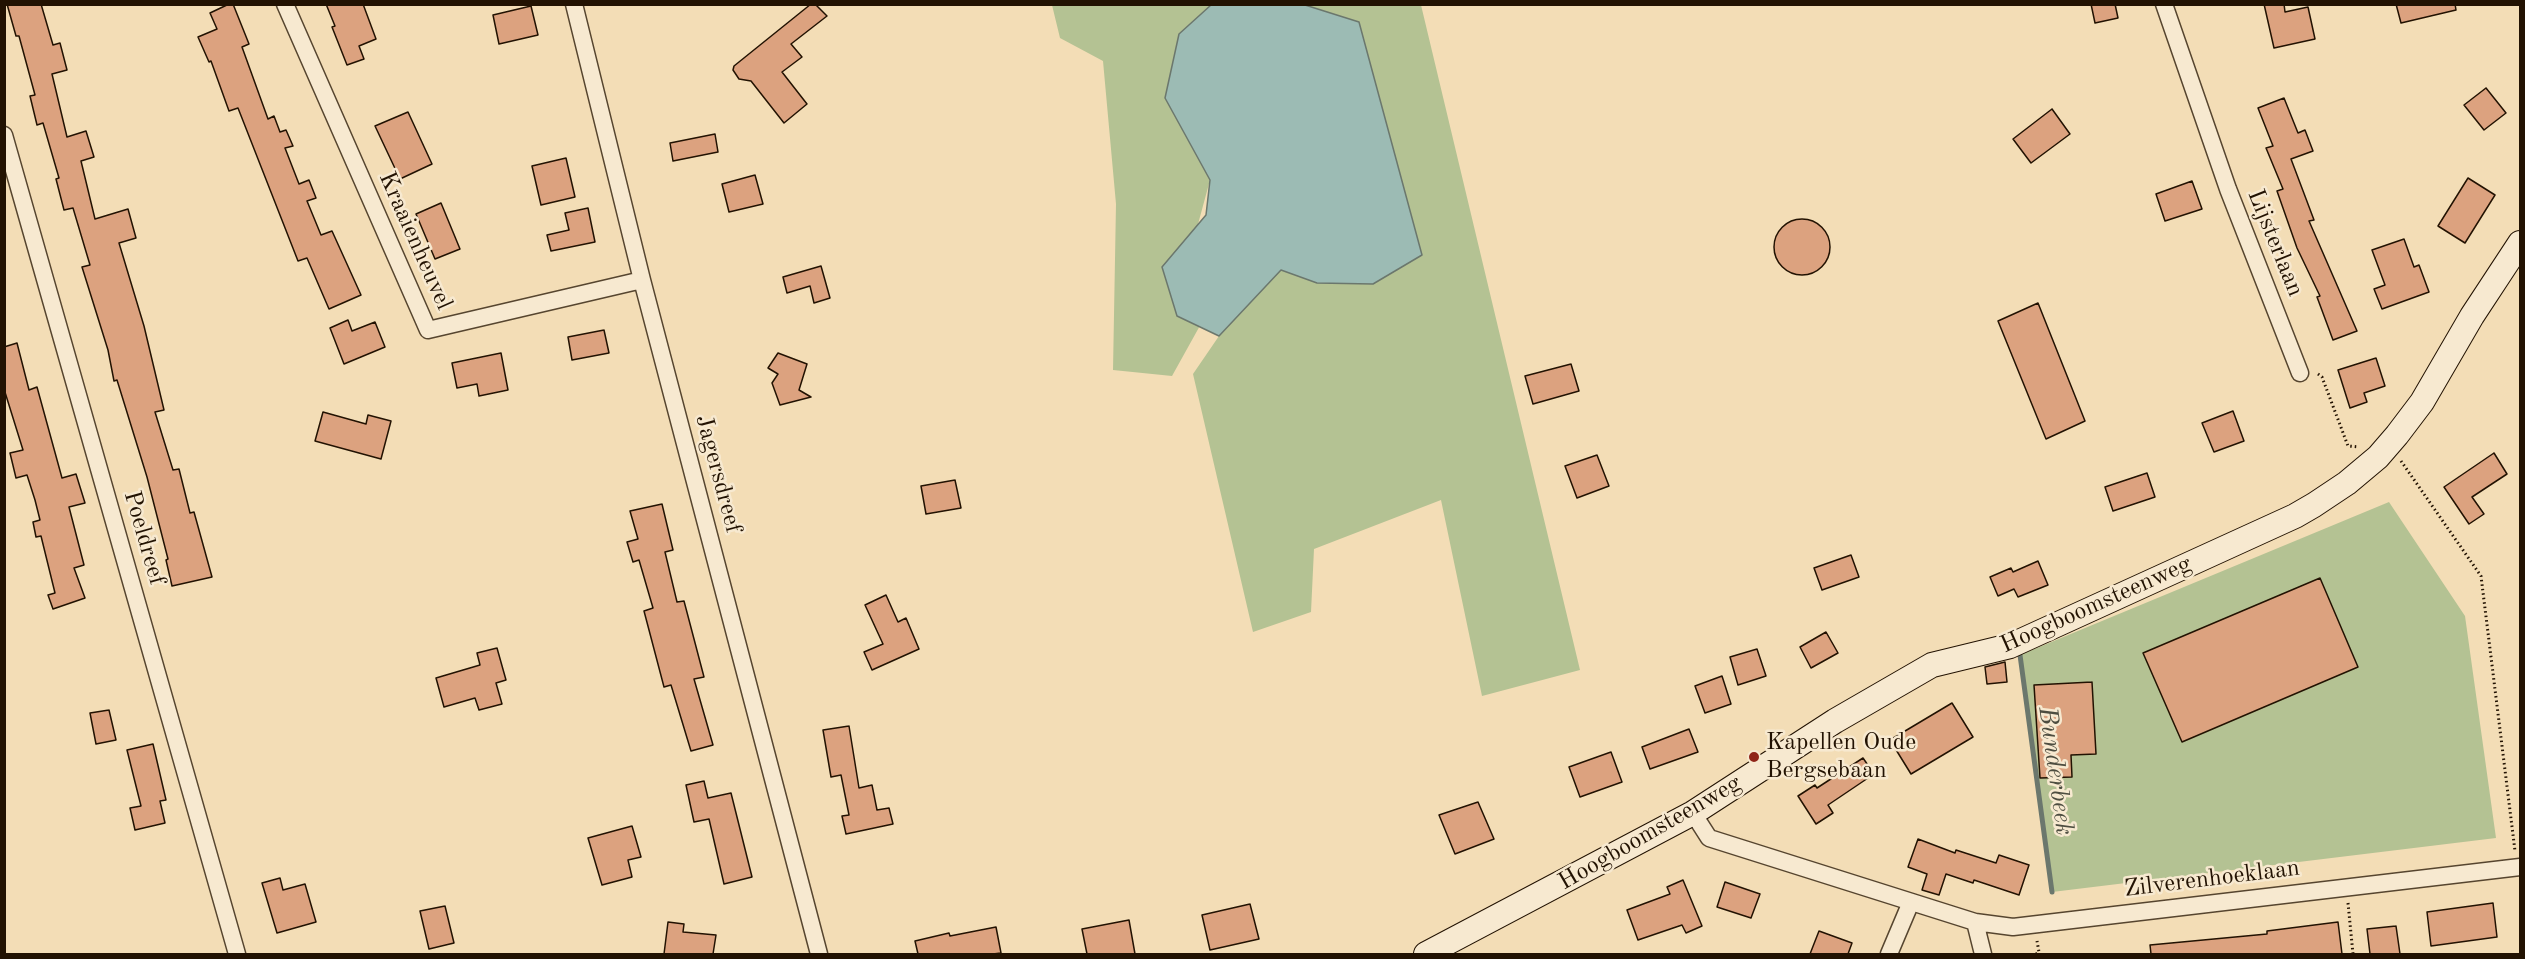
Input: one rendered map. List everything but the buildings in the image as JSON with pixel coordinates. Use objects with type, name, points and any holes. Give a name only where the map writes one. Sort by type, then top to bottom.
[{"type":"street","name":"Kraaienheuvel","points":[[285,4],[428,330],[642,280]]},
{"type":"street","name":"Jagersdreef","points":[[574,4],[642,280],[819,954]]},
{"type":"street","name":"Lijsterlaan","points":[[2164,4],[2228,189],[2300,373]]},
{"type":"street","name":"Poeldreef","points":[[4,135],[237,954]]},
{"type":"street","name":"Hoogboomsteenweg","points":[[1426,954],[1693,813],[1835,721],[1932,665],[2010,646],[2295,516],[2347,483],[2378,457],[2422,402],[2472,316],[2520,243]]},
{"type":"street","name":"Zilverenhoeklaan","points":[[1693,813],[1709,838],[1975,922],[2013,927],[2519,867]]},
{"type":"street","points":[[1888,954],[1911,902]]},
{"type":"street","points":[[1975,922],[1983,954]]},
{"type":"path","points":[[2300,373],[2312,370],[2322,377],[2348,446],[2368,447],[2389,471],[2401,460],[2481,576],[2519,867]]},
{"type":"path","points":[[2347,887],[2353,954]]},
{"type":"green space","points":[[1052,5],[1211,5],[1179,35],[1165,98],[1210,180],[1188,261],[1202,322],[1172,376],[1113,370],[1116,204],[1103,61],[1060,38]]},
{"type":"green space","points":[[1305,5],[1421,5],[1580,670],[1482,696],[1441,500],[1314,549],[1311,612],[1253,632],[1193,374],[1219,336],[1281,269],[1317,283],[1359,22]]},
{"type":"green space","points":[[2389,502],[2465,616],[2496,838],[2052,892],[2020,655]]},
{"type":"water","points":[[1211,5],[1305,5],[1359,22],[1422,255],[1373,284],[1317,283],[1281,270],[1219,336],[1177,316],[1162,267],[1206,215],[1210,180],[1165,98],[1179,34]]},
{"type":"waterway","name":"Bunderbeek","points":[[2020,655],[2052,892]]},
{"type":"place","name":"Kapellen Oude Bergsebaan","points":[[1754,757]]}]
